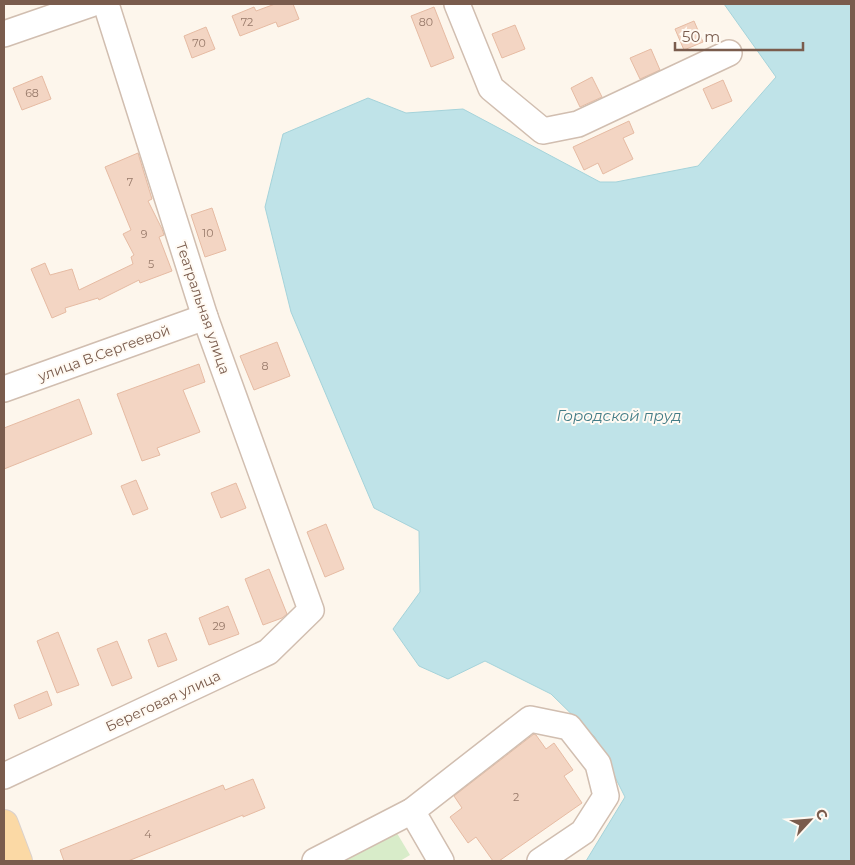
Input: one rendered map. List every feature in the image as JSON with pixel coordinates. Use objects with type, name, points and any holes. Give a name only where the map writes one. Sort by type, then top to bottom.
[{"type":"main road","points":[[4,824],[18,861]]},
{"type":"street","points":[[4,34],[91,4]]},
{"type":"street","name":"Театральная улица","points":[[106,4],[204,317],[312,610]]},
{"type":"street","points":[[457,4],[491,88],[543,131],[578,124],[729,53]]},
{"type":"street","name":"улица В.Сергеевой","points":[[4,389],[204,317]]},
{"type":"street","name":"Береговая улица","points":[[4,776],[268,652],[312,610]]},
{"type":"street","points":[[315,861],[412,811],[530,719],[570,727],[598,764],[606,796],[584,832],[540,861]]},
{"type":"street","points":[[412,811],[441,861]]},
{"type":"green space","points":[[395,830],[410,855],[400,861],[331,861]]},
{"type":"water","name":"Городской пруд","points":[[724,4],[851,4],[851,861],[586,861],[625,797],[595,737],[551,694],[485,661],[448,679],[419,666],[393,629],[420,592],[419,531],[374,508],[291,312],[265,207],[283,134],[368,98],[406,113],[463,109],[600,182],[616,182],[698,166],[776,77]]},
{"type":"building","points":[[275,4],[293,4],[299,19],[278,27],[276,22],[240,36],[232,16],[254,7],[256,11]]},
{"type":"building","points":[[434,7],[454,58],[431,67],[411,16]]},
{"type":"building","points":[[694,21],[703,42],[684,50],[675,29]]},
{"type":"building","points":[[515,25],[525,49],[502,58],[492,34]]},
{"type":"building","points":[[206,27],[215,49],[192,58],[184,36]]},
{"type":"building","points":[[651,49],[660,70],[640,79],[630,58]]},
{"type":"building","points":[[42,76],[51,99],[22,110],[13,88]]},
{"type":"building","points":[[592,77],[602,97],[580,107],[571,88]]},
{"type":"building","points":[[723,80],[732,101],[712,109],[703,89]]},
{"type":"building","points":[[629,121],[634,133],[623,138],[633,159],[603,174],[598,163],[584,170],[573,147]]},
{"type":"building","points":[[138,153],[152,199],[148,201],[162,229],[164,235],[159,237],[172,271],[140,283],[139,280],[99,300],[98,298],[65,308],[66,312],[52,318],[31,269],[45,263],[50,275],[72,269],[79,290],[133,264],[131,257],[134,255],[123,234],[131,230],[105,167]]},
{"type":"building","points":[[212,208],[226,250],[205,257],[191,215]]},
{"type":"building","points":[[277,342],[290,376],[254,390],[240,356]]},
{"type":"building","points":[[199,364],[205,382],[183,390],[200,432],[157,448],[160,455],[142,461],[117,394]]},
{"type":"building","points":[[79,399],[92,434],[4,469],[4,428]]},
{"type":"building","points":[[136,480],[148,509],[133,515],[121,486]]},
{"type":"building","points":[[236,483],[246,508],[221,518],[211,493]]},
{"type":"building","points":[[326,524],[344,569],[325,577],[307,532]]},
{"type":"building","points":[[269,569],[287,614],[282,618],[263,625],[245,579]]},
{"type":"building","points":[[228,606],[239,634],[209,645],[199,618]]},
{"type":"building","points":[[58,632],[79,685],[57,693],[37,641]]},
{"type":"building","points":[[166,633],[177,660],[158,667],[148,640]]},
{"type":"building","points":[[117,641],[132,678],[112,686],[97,649]]},
{"type":"building","points":[[47,691],[52,705],[19,719],[14,705]]},
{"type":"building","points":[[534,734],[546,749],[554,743],[573,770],[564,776],[582,803],[499,861],[493,861],[476,837],[468,843],[450,817],[462,808],[454,796]]},
{"type":"building","points":[[253,779],[265,808],[128,861],[64,861],[60,850],[223,785],[225,790]]}]
